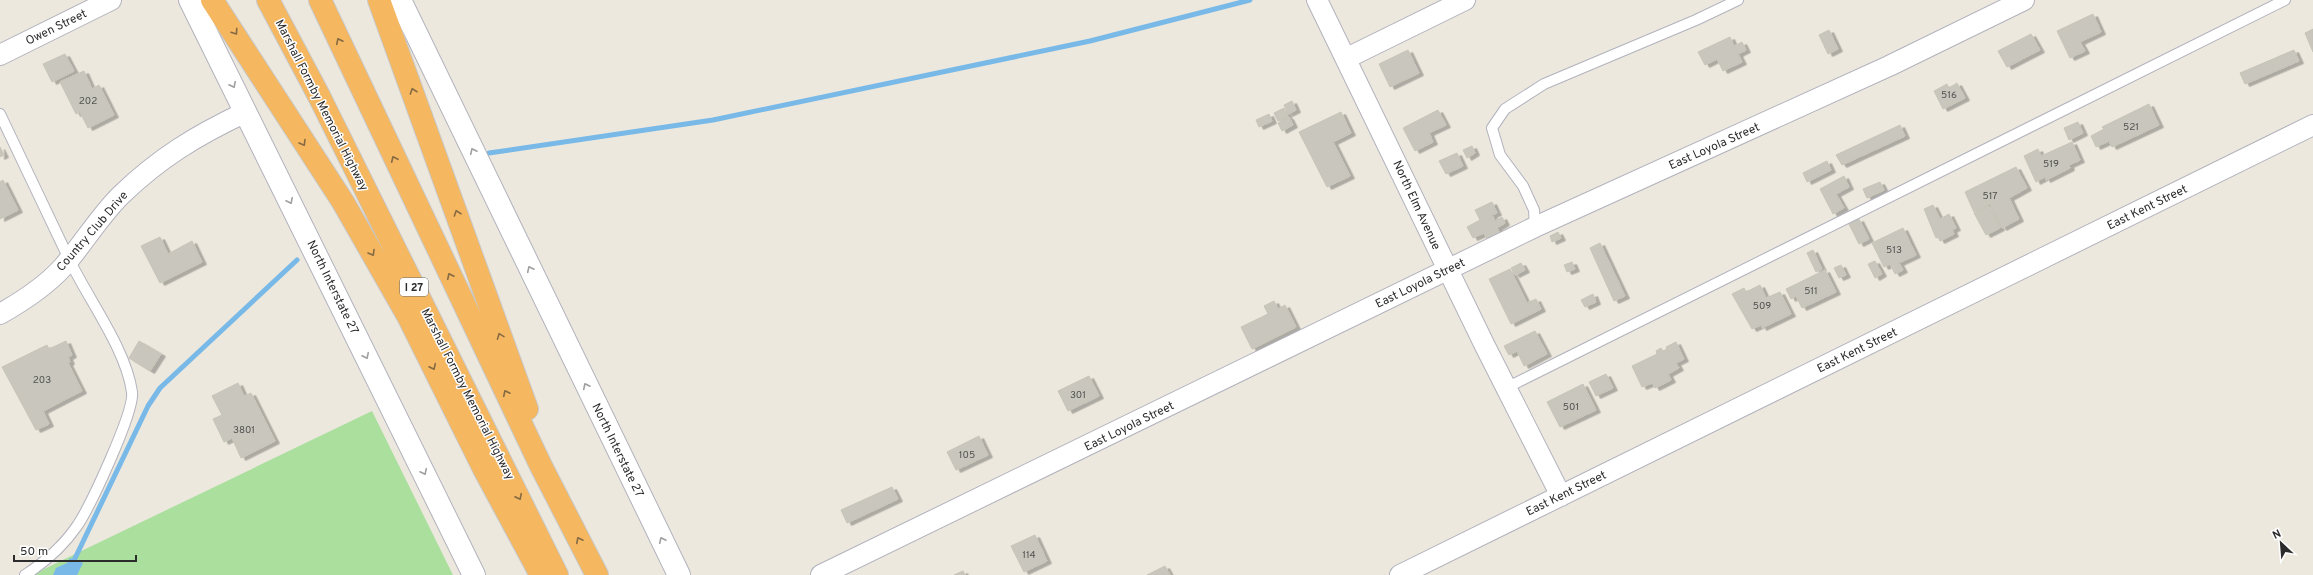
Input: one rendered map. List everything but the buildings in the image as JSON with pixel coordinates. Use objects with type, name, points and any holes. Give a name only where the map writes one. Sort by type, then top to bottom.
[{"type":"highway","points":[[212,0],[343,202],[408,316],[481,462],[541,575]]},
{"type":"highway","name":"Marshall Formby Memorial Highway","points":[[268,0],[319,96],[557,575]]},
{"type":"highway","points":[[320,0],[541,466],[597,575]]},
{"type":"highway","points":[[379,0],[523,396],[541,466]]},
{"type":"main road","name":"North Interstate 27","points":[[190,0],[474,575]]},
{"type":"main road","name":"North Interstate 27","points":[[400,0],[680,575]]},
{"type":"street","name":"Owen Street","points":[[0,55],[92,4],[111,0]]},
{"type":"street","name":"North Elm Avenue","points":[[1317,0],[1506,388],[1561,496]]},
{"type":"street","points":[[1346,58],[1465,0]]},
{"type":"street","name":"East Loyola Street","points":[[821,575],[1534,227],[1888,66],[2024,0]]},
{"type":"street","name":"Country Club Drive","points":[[0,314],[44,286],[69,259],[119,197],[144,174],[176,149],[246,112]]},
{"type":"street","name":"East Kent Street","points":[[1400,575],[2313,125]]},
{"type":"lane","points":[[1534,227],[1534,210],[1524,186],[1500,155],[1492,128],[1505,109],[1544,84],[1696,20],[1738,0]]},
{"type":"lane","points":[[1506,388],[2285,0]]},
{"type":"lane","points":[[0,114],[69,259],[129,375],[132,395],[127,423],[78,525],[66,540],[40,565],[25,575]]},
{"type":"green space","points":[[372,411],[453,575],[33,575],[44,569]]},
{"type":"water","points":[[70,558],[83,563],[77,575],[53,575],[56,568],[67,563]]},
{"type":"waterway","points":[[489,153],[713,120],[1090,41],[1250,0]]},
{"type":"waterway","points":[[67,575],[148,406],[160,388],[297,260]]}]
